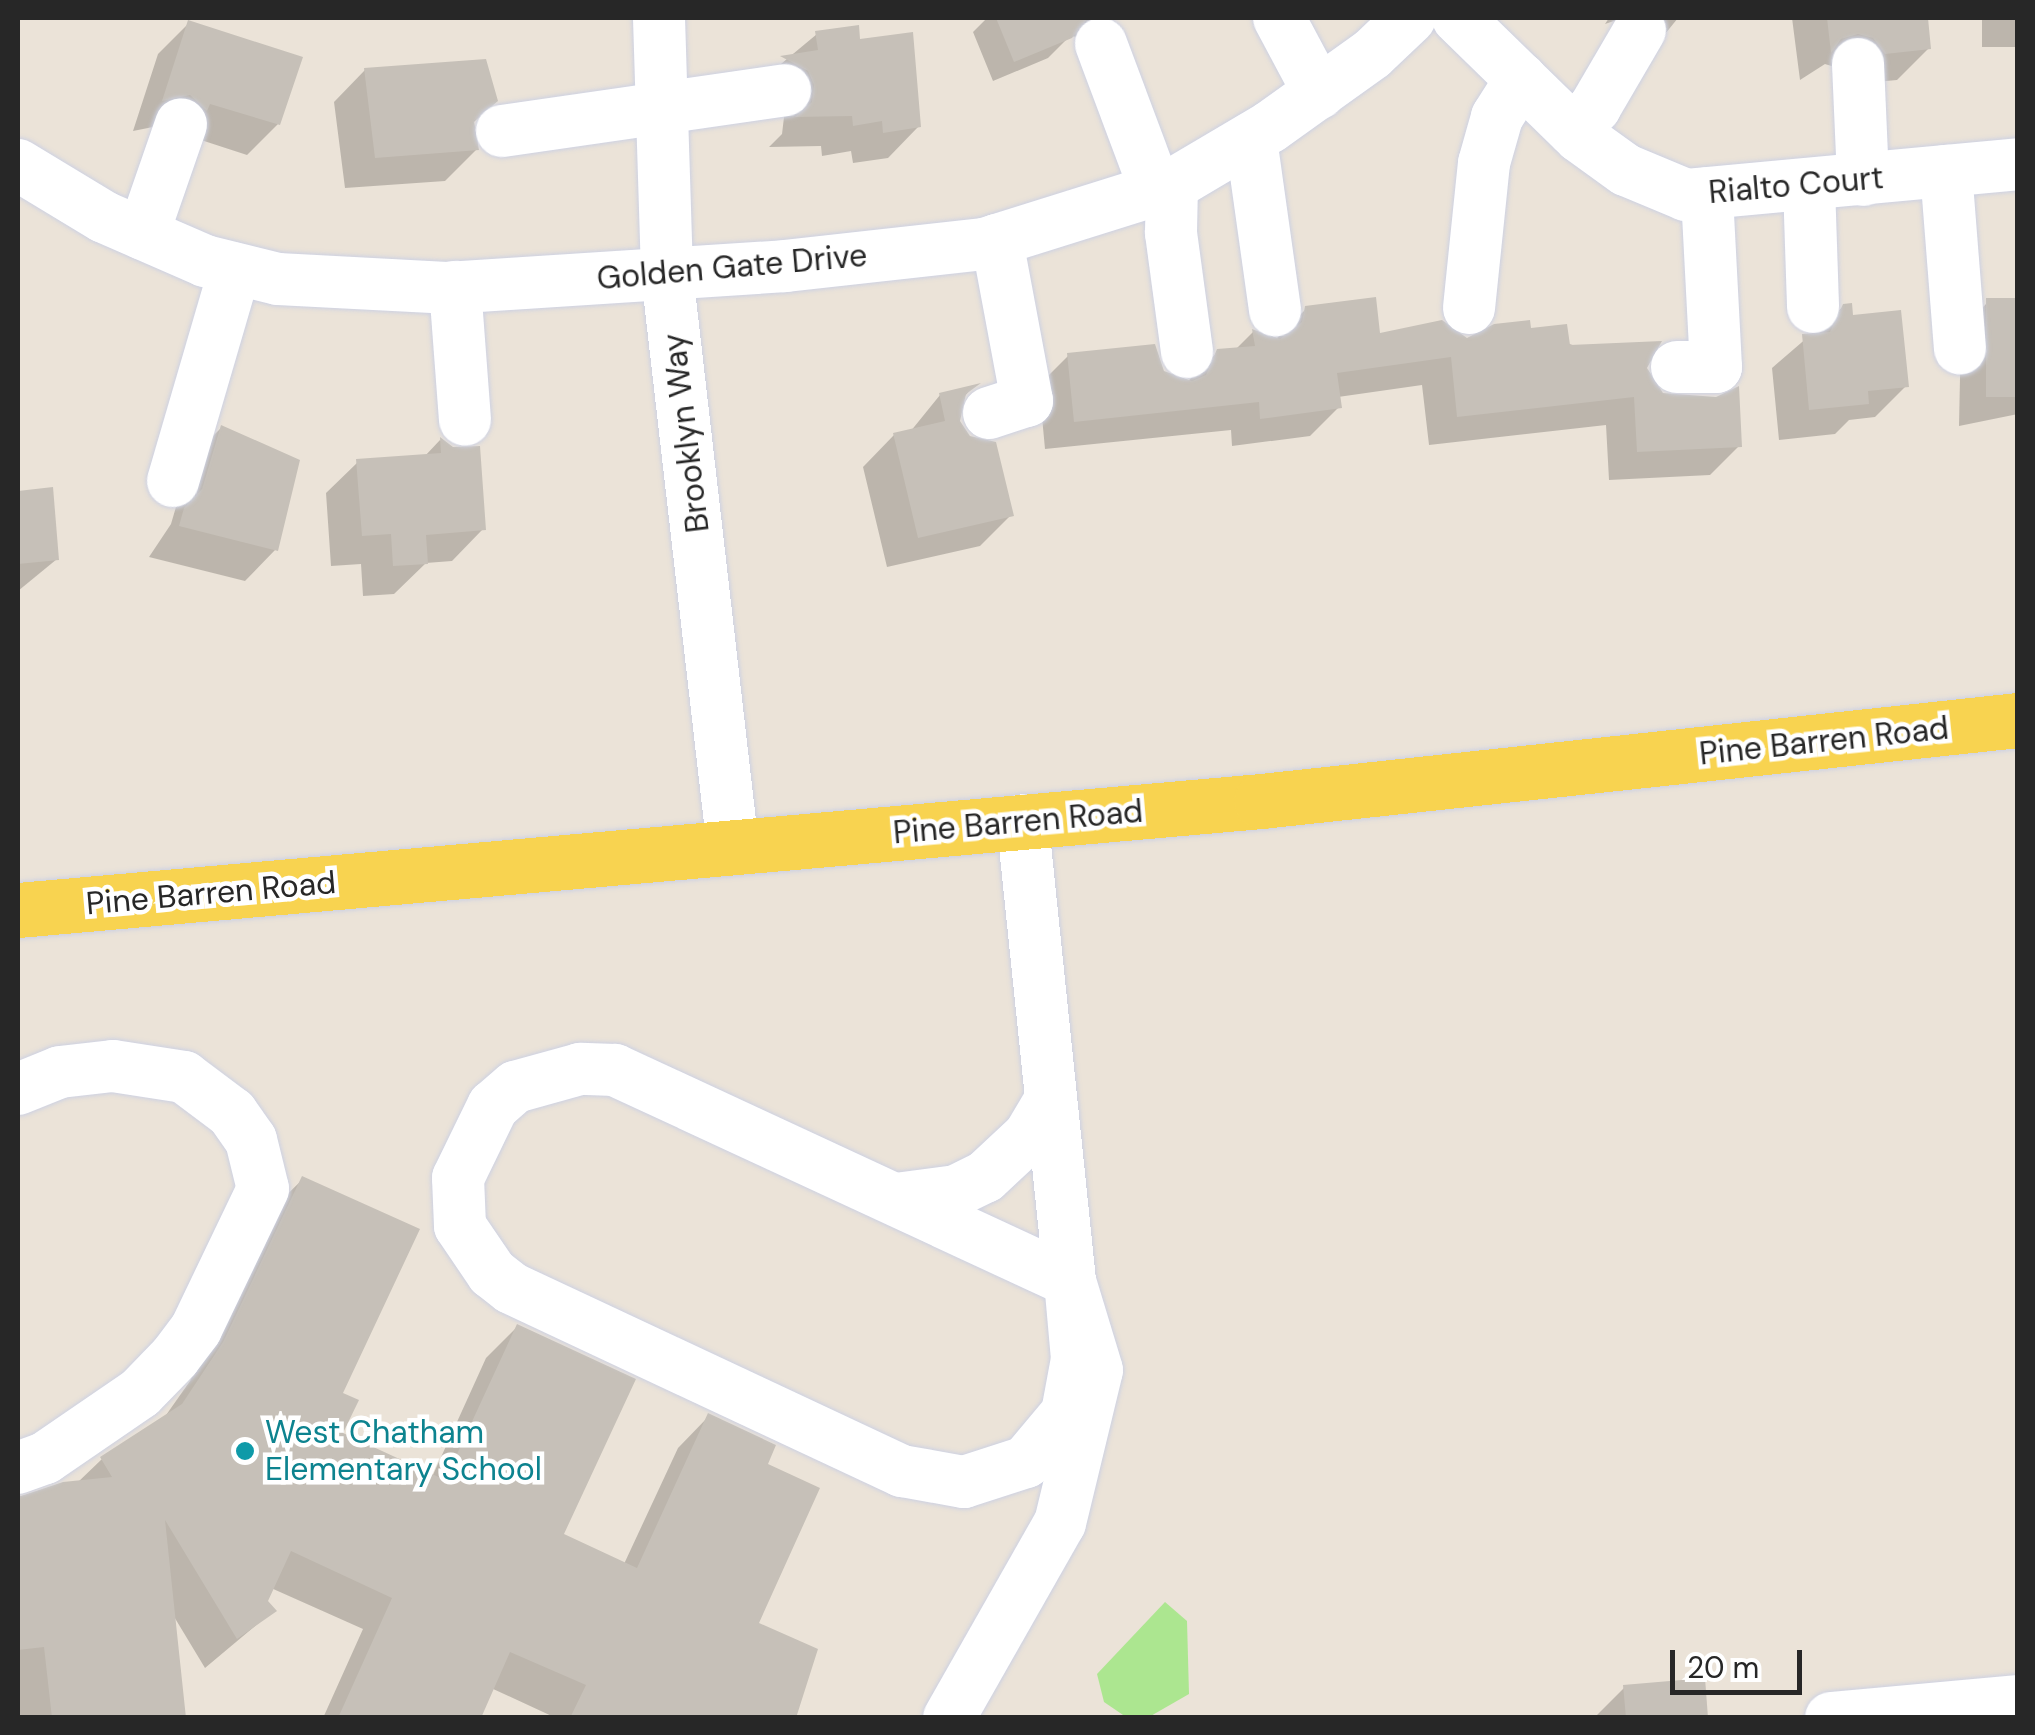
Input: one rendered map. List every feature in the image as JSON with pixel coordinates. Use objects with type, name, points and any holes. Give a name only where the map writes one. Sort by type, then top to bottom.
[{"type":"main road","name":"Pine Barren Road","points":[[18,910],[1261,802],[2018,720]]},
{"type":"street","name":"Brooklyn Way","points":[[659,18],[668,274],[734,848]]},
{"type":"street","points":[[1279,18],[1319,92]]},
{"type":"street","name":"Golden Gate Drive","points":[[23,179],[143,234],[236,269],[278,279],[456,288],[668,274],[997,240],[1164,188],[1251,140],[1319,92],[1410,18]]},
{"type":"street","name":"Rialto Court","points":[[1458,18],[1573,130],[1626,170],[1686,195],[2018,164]]},
{"type":"street","points":[[1573,130],[1595,107],[1640,30]]},
{"type":"street","points":[[1101,44],[1164,188],[1188,352]]},
{"type":"street","points":[[1858,64],[1863,180]]},
{"type":"street","points":[[1469,308],[1484,163],[1497,117],[1521,79]]},
{"type":"street","points":[[502,131],[785,90]]},
{"type":"street","points":[[143,234],[181,124]]},
{"type":"street","points":[[1251,140],[1275,310]]},
{"type":"street","points":[[1946,172],[1960,348]]},
{"type":"street","points":[[1809,184],[1812,307]]},
{"type":"street","points":[[1677,367],[1716,368],[1707,193]]},
{"type":"street","points":[[989,413],[1027,401],[997,240]]},
{"type":"street","points":[[173,482],[236,269]]},
{"type":"street","points":[[456,288],[465,420]]},
{"type":"street","points":[[950,1718],[1060,1522],[1097,1370],[1070,1281],[646,1080],[580,1069],[515,1087],[493,1106],[458,1178],[456,1203],[472,1248],[512,1288],[902,1471],[933,1479],[996,1476],[1048,1441],[1067,1413],[1075,1384],[1070,1281],[1022,820]]},
{"type":"street","points":[[18,1089],[60,1072],[113,1066],[184,1077],[232,1113],[251,1140],[263,1190],[196,1330],[176,1357],[140,1393],[44,1458],[18,1468]]},
{"type":"street","points":[[896,1199],[956,1191],[985,1177],[1030,1136],[1051,1099]]},
{"type":"street","points":[[1831,1718],[2018,1701]]},
{"type":"green space","points":[[1165,1602],[1187,1621],[1189,1694],[1149,1717],[1126,1717],[1104,1702],[1097,1674]]},
{"type":"building","points":[[996,18],[1088,18],[1072,38],[1014,62]]},
{"type":"building","points":[[1827,18],[1928,18],[1931,49],[1885,54],[1873,38],[1858,34],[1841,39],[1831,53]]},
{"type":"building","points":[[188,20],[303,57],[280,125],[210,104],[207,111],[190,95],[162,101]]},
{"type":"building","points":[[859,25],[860,39],[913,32],[921,127],[883,133],[882,121],[853,126],[852,116],[795,117],[812,102],[814,85],[808,71],[780,56],[818,50],[815,31]]},
{"type":"building","points":[[486,59],[498,101],[474,121],[479,150],[375,158],[364,68]]},
{"type":"building","points":[[1376,297],[1380,333],[1442,320],[1467,338],[1494,324],[1530,320],[1531,328],[1567,324],[1570,345],[1662,341],[1647,368],[1663,393],[1716,397],[1739,386],[1742,447],[1637,452],[1634,397],[1457,417],[1451,357],[1337,373],[1342,408],[1260,419],[1259,402],[1074,422],[1067,353],[1155,344],[1164,371],[1192,381],[1206,375],[1217,349],[1255,346],[1252,329],[1280,339],[1302,322],[1305,306]]},
{"type":"building","points":[[1986,298],[2018,298],[2018,397],[1986,397]]},
{"type":"building","points":[[1852,303],[1853,315],[1901,310],[1909,387],[1868,391],[1869,404],[1809,410],[1802,334],[1830,332],[1843,304]]},
{"type":"building","points":[[981,383],[966,394],[960,421],[970,436],[996,442],[1014,516],[918,538],[893,433],[945,421],[939,393]]},
{"type":"building","points":[[221,425],[300,460],[278,551],[179,526],[184,508],[202,489]]},
{"type":"building","points":[[440,437],[453,447],[480,446],[486,530],[426,535],[428,564],[393,566],[391,534],[362,536],[356,459],[441,453]]},
{"type":"building","points":[[53,487],[59,560],[18,564],[18,491]]},
{"type":"building","name":"West Chatham Elementary School","points":[[302,1176],[420,1229],[343,1393],[359,1400],[343,1433],[445,1480],[517,1324],[636,1379],[564,1534],[637,1568],[708,1413],[776,1445],[768,1464],[820,1488],[759,1623],[818,1649],[796,1718],[570,1718],[586,1685],[510,1652],[481,1718],[338,1718],[392,1598],[291,1551],[268,1601],[277,1611],[237,1639],[165,1520],[186,1718],[52,1718],[44,1647],[18,1650],[18,1497],[63,1482],[112,1477],[100,1457],[182,1404],[223,1342]]},
{"type":"building","points":[[1705,1678],[1708,1718],[1626,1718],[1623,1685]]},
{"type":"place","name":"West Chatham Elementary School","points":[[245,1451]]}]
